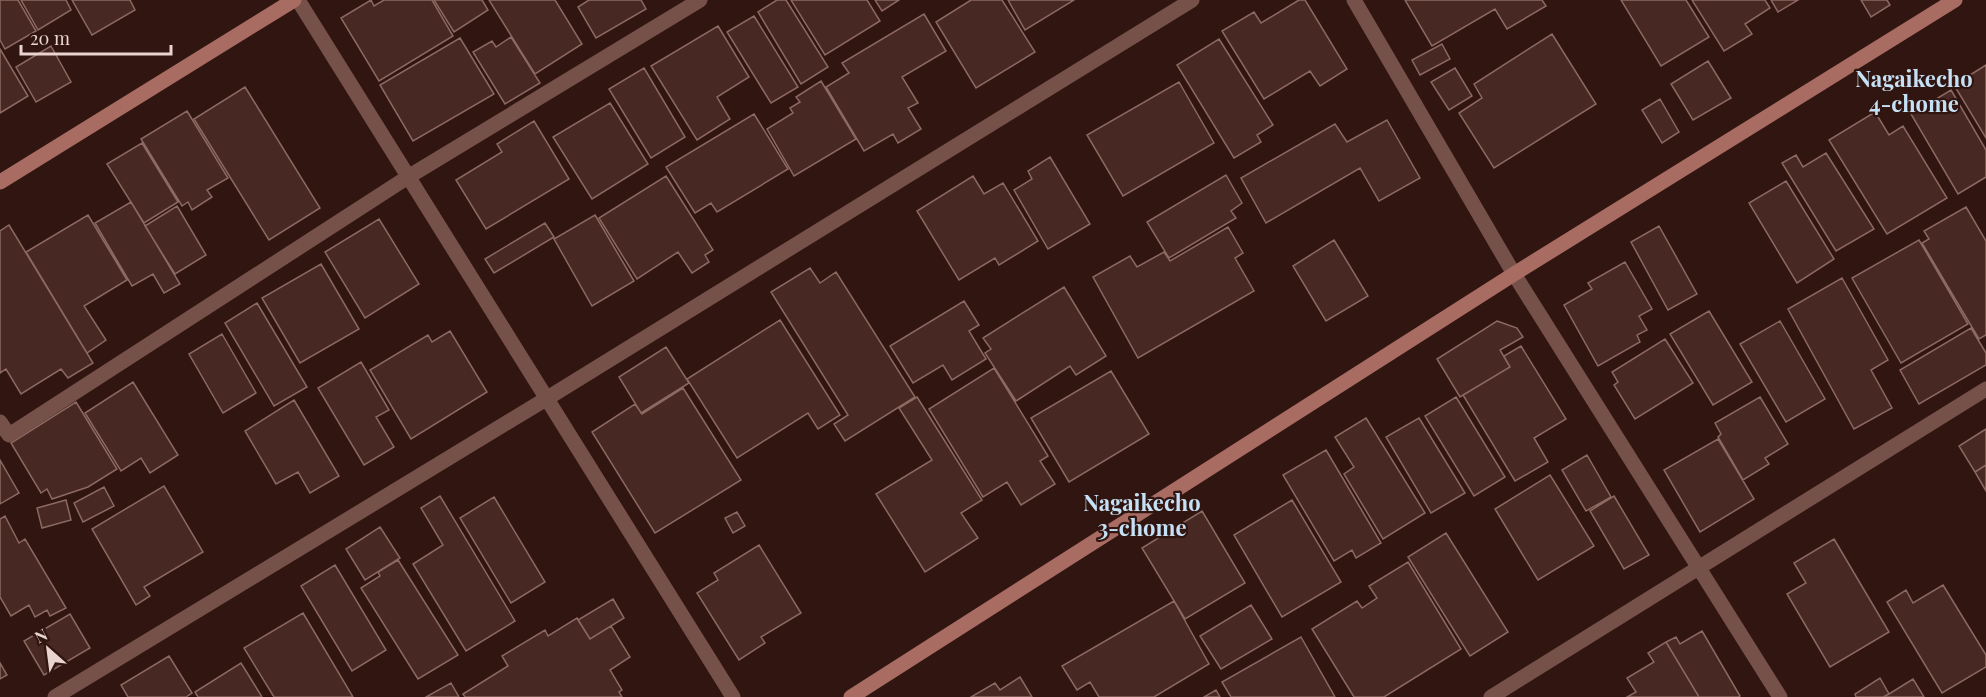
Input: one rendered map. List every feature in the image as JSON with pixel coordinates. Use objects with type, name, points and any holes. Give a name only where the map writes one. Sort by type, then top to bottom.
[{"type":"street","points":[[0,182],[296,0],[733,697]]},
{"type":"street","points":[[0,422],[9,435],[408,177],[700,0]]},
{"type":"street","points":[[55,697],[546,399],[1192,0]]},
{"type":"street","points":[[1354,0],[1514,274],[1780,697]]},
{"type":"street","points":[[851,697],[1514,274],[1955,0]]},
{"type":"street","points":[[1491,697],[1986,389]]},
{"type":"building","points":[[0,0],[18,0],[36,31],[5,49],[0,40]]},
{"type":"building","points":[[21,0],[66,0],[71,10],[38,30]]},
{"type":"building","points":[[72,0],[130,0],[135,10],[92,35]]},
{"type":"building","points":[[371,0],[374,6],[384,0],[432,0],[453,36],[379,81],[341,18]]},
{"type":"building","points":[[434,0],[482,0],[488,10],[454,32]]},
{"type":"building","points":[[489,0],[555,0],[582,44],[535,74]]},
{"type":"building","points":[[589,0],[641,0],[646,9],[596,38],[578,7]]},
{"type":"building","points":[[777,0],[786,0],[828,67],[801,84],[758,12]]},
{"type":"building","points":[[791,0],[867,0],[880,21],[825,55]]},
{"type":"building","points":[[875,0],[899,0],[882,11]]},
{"type":"building","points":[[971,0],[1002,0],[1035,52],[976,88],[936,22]]},
{"type":"building","points":[[1008,0],[1074,0],[1025,30]]},
{"type":"building","points":[[1299,0],[1305,0],[1347,69],[1320,86],[1310,71],[1264,99],[1222,31],[1254,12],[1261,23]]},
{"type":"building","points":[[1405,0],[1542,0],[1546,6],[1507,29],[1495,9],[1432,46]]},
{"type":"building","points":[[1621,0],[1686,0],[1709,37],[1661,66]]},
{"type":"building","points":[[1692,0],[1765,0],[1770,8],[1745,24],[1752,34],[1724,51]]},
{"type":"building","points":[[1771,0],[1798,0],[1778,12]]},
{"type":"building","points":[[1861,0],[1887,0],[1890,5],[1871,17]]},
{"type":"building","points":[[924,14],[946,51],[902,77],[918,103],[908,108],[921,129],[898,143],[893,134],[864,151],[826,87],[849,73],[842,63]]},
{"type":"building","points":[[754,16],[798,87],[771,103],[727,32]]},
{"type":"building","points":[[718,26],[749,77],[717,97],[730,119],[697,140],[651,66]]},
{"type":"building","points":[[1552,34],[1596,104],[1494,168],[1459,113],[1482,98],[1474,84]]},
{"type":"building","points":[[511,37],[540,83],[505,104],[473,52],[492,41],[496,47]]},
{"type":"building","points":[[460,38],[494,94],[413,141],[380,85]]},
{"type":"building","points":[[1219,39],[1273,125],[1257,135],[1261,142],[1234,158],[1177,65]]},
{"type":"building","points":[[1442,44],[1450,59],[1420,75],[1412,60]]},
{"type":"building","points":[[51,46],[71,82],[36,102],[16,67]]},
{"type":"building","points":[[0,49],[28,96],[0,113]]},
{"type":"building","points":[[1708,61],[1731,98],[1693,120],[1671,84]]},
{"type":"building","points":[[1986,65],[1986,138],[1954,85]]},
{"type":"building","points":[[644,68],[685,137],[651,158],[609,89]]},
{"type":"building","points":[[1455,68],[1472,96],[1449,110],[1431,82]]},
{"type":"building","points":[[821,81],[856,139],[794,176],[767,129],[793,113],[790,108],[800,102],[796,97]]},
{"type":"building","points":[[1179,82],[1214,143],[1123,196],[1087,135]]},
{"type":"building","points":[[245,87],[320,208],[269,240],[194,119]]},
{"type":"building","points":[[1951,90],[1986,150],[1986,177],[1958,194],[1911,114]]},
{"type":"building","points":[[1660,99],[1679,132],[1662,143],[1642,110]]},
{"type":"building","points":[[610,103],[648,164],[592,199],[553,137]]},
{"type":"building","points":[[187,111],[228,178],[207,190],[212,197],[192,210],[188,202],[182,206],[141,139]]},
{"type":"building","points":[[1875,112],[1889,135],[1903,126],[1947,198],[1887,234],[1829,140]]},
{"type":"building","points":[[754,114],[788,169],[717,212],[711,203],[695,213],[666,167]]},
{"type":"building","points":[[1387,120],[1420,178],[1379,201],[1360,168],[1266,223],[1241,178],[1335,124],[1347,142]]},
{"type":"building","points":[[534,121],[569,179],[486,229],[456,180],[502,152],[497,144]]},
{"type":"building","points":[[142,143],[178,202],[144,223],[107,164]]},
{"type":"building","points":[[1826,153],[1874,229],[1836,251],[1782,163],[1796,155],[1803,167]]},
{"type":"building","points":[[1050,157],[1090,224],[1048,249],[1014,190],[1032,179],[1028,171]]},
{"type":"building","points":[[1226,175],[1242,203],[1231,211],[1236,218],[1169,258],[1147,222]]},
{"type":"building","points":[[666,176],[713,250],[705,255],[709,262],[692,273],[678,252],[637,279],[599,218]]},
{"type":"building","points":[[973,176],[984,194],[1003,183],[1038,241],[999,265],[995,258],[959,280],[917,211]]},
{"type":"building","points":[[1786,181],[1834,259],[1797,283],[1749,203]]},
{"type":"building","points":[[131,202],[180,284],[164,293],[153,274],[132,286],[95,223]]},
{"type":"building","points":[[177,206],[206,255],[175,274],[145,226]]},
{"type":"building","points":[[1966,207],[1986,241],[1986,335],[1979,339],[1922,243],[1929,239],[1924,231]]},
{"type":"building","points":[[88,215],[127,280],[84,306],[106,340],[87,353],[26,252]]},
{"type":"building","points":[[595,215],[634,281],[592,306],[554,239]]},
{"type":"building","points":[[379,219],[419,284],[365,318],[325,252]]},
{"type":"building","points":[[545,223],[554,237],[494,273],[485,259]]},
{"type":"building","points":[[9,225],[93,363],[68,378],[61,369],[21,394],[6,369],[0,373],[0,231]]},
{"type":"building","points":[[1659,226],[1697,294],[1668,310],[1631,242]]},
{"type":"building","points":[[1228,227],[1243,253],[1235,258],[1254,291],[1138,358],[1093,277],[1130,256],[1137,267],[1164,252],[1170,261]]},
{"type":"building","points":[[1334,240],[1368,296],[1326,321],[1293,266]]},
{"type":"building","points":[[1919,240],[1968,324],[1901,363],[1852,278]]},
{"type":"building","points":[[1625,262],[1652,309],[1639,316],[1647,330],[1637,335],[1640,342],[1598,366],[1564,305],[1592,289],[1588,283]]},
{"type":"building","points":[[321,264],[359,329],[300,363],[262,298]]},
{"type":"building","points":[[810,268],[820,283],[836,272],[915,397],[845,441],[834,424],[848,415],[771,292]]},
{"type":"building","points":[[1842,278],[1888,360],[1871,370],[1892,408],[1854,429],[1788,309]]},
{"type":"building","points":[[1064,287],[1106,356],[1076,375],[1070,366],[1016,401],[985,353],[991,349],[983,338]]},
{"type":"building","points":[[964,301],[979,325],[969,331],[986,359],[952,380],[943,365],[913,383],[890,346]]},
{"type":"building","points":[[257,303],[307,387],[274,406],[225,323]]},
{"type":"building","points":[[1709,311],[1752,382],[1713,405],[1670,334]]},
{"type":"building","points":[[780,320],[840,415],[818,429],[808,413],[737,458],[687,379]]},
{"type":"building","points":[[1497,321],[1517,328],[1523,337],[1500,350],[1510,367],[1460,397],[1437,359]]},
{"type":"building","points":[[1780,321],[1825,399],[1786,422],[1740,344]]},
{"type":"building","points":[[1971,328],[1986,353],[1986,365],[1919,404],[1900,370]]},
{"type":"building","points":[[450,331],[487,392],[411,439],[370,370],[428,335],[432,342]]},
{"type":"building","points":[[222,334],[256,393],[223,413],[189,354]]},
{"type":"building","points":[[1665,339],[1693,383],[1635,419],[1614,385],[1618,382],[1612,372]]},
{"type":"building","points":[[1521,346],[1566,419],[1534,438],[1548,462],[1515,481],[1463,395],[1510,367],[1504,356]]},
{"type":"building","points":[[666,347],[689,383],[641,413],[619,377]]},
{"type":"building","points":[[361,362],[389,410],[376,417],[394,447],[364,465],[318,388]]},
{"type":"building","points":[[994,368],[1048,456],[1040,461],[1055,484],[1021,505],[1007,482],[983,497],[929,409]]},
{"type":"building","points":[[1111,371],[1149,434],[1069,482],[1031,418]]},
{"type":"building","points":[[133,382],[178,455],[150,473],[141,458],[121,471],[85,413]]},
{"type":"building","points":[[683,388],[741,480],[655,533],[592,432],[635,404],[642,414]]},
{"type":"building","points":[[917,397],[982,500],[961,513],[978,538],[925,572],[876,494],[932,460],[899,408]]},
{"type":"building","points":[[1456,397],[1505,477],[1474,496],[1425,416]]},
{"type":"building","points":[[1760,397],[1788,444],[1765,458],[1769,464],[1743,480],[1718,437],[1721,434],[1715,423]]},
{"type":"building","points":[[294,400],[339,476],[310,493],[298,472],[276,484],[245,431]]},
{"type":"building","points":[[76,402],[117,469],[88,487],[52,499],[47,489],[41,493],[11,443]]},
{"type":"building","points":[[1366,418],[1425,513],[1383,539],[1344,474],[1354,467],[1335,437]]},
{"type":"building","points":[[1419,418],[1465,493],[1431,513],[1386,437]]},
{"type":"building","points":[[1986,429],[1986,465],[1975,472],[1959,446]]},
{"type":"building","points":[[1718,439],[1754,499],[1700,532],[1664,470]]},
{"type":"building","points":[[1326,450],[1381,543],[1356,558],[1352,550],[1334,561],[1283,475]]},
{"type":"building","points":[[1587,455],[1611,497],[1586,511],[1562,470]]},
{"type":"building","points":[[0,460],[19,493],[0,504]]},
{"type":"building","points":[[1986,465],[1986,491],[1975,472]]},
{"type":"building","points":[[1550,475],[1594,546],[1538,580],[1495,509]]},
{"type":"building","points":[[164,486],[203,552],[144,587],[150,596],[136,605],[92,529]]},
{"type":"building","points":[[104,487],[114,506],[83,522],[74,503]]},
{"type":"building","points":[[440,496],[515,621],[466,651],[413,564],[443,545],[421,508]]},
{"type":"building","points":[[1614,496],[1649,555],[1624,569],[1590,511]]},
{"type":"building","points":[[494,497],[545,582],[511,603],[460,518]]},
{"type":"building","points":[[66,500],[71,520],[42,528],[37,508]]},
{"type":"building","points":[[1292,500],[1341,582],[1282,617],[1234,535]]},
{"type":"building","points":[[1202,511],[1245,583],[1185,619],[1142,548]]},
{"type":"building","points":[[737,512],[745,526],[733,533],[725,518]]},
{"type":"building","points":[[5,516],[19,543],[25,539],[66,608],[50,616],[47,610],[35,617],[29,605],[11,616],[0,597],[0,519]]},
{"type":"building","points":[[380,527],[400,558],[365,580],[346,549]]},
{"type":"building","points":[[1446,533],[1508,632],[1470,656],[1408,557]]},
{"type":"building","points":[[1834,539],[1889,632],[1830,667],[1787,594],[1806,583],[1794,563]]},
{"type":"building","points":[[759,545],[801,613],[761,637],[765,643],[739,660],[697,593],[718,580],[714,573]]},
{"type":"building","points":[[398,560],[458,655],[418,679],[361,588],[380,576],[378,572]]},
{"type":"building","points":[[1408,562],[1461,649],[1384,697],[1354,697],[1312,629],[1357,601],[1362,608],[1377,598],[1369,586]]},
{"type":"building","points":[[335,565],[386,650],[352,671],[301,586]]},
{"type":"building","points":[[1943,585],[1986,655],[1986,667],[1942,693],[1887,602],[1906,590],[1913,603]]},
{"type":"building","points":[[613,599],[624,618],[590,639],[578,620]]},
{"type":"building","points":[[1174,601],[1209,664],[1154,697],[1099,697],[1090,682],[1077,690],[1062,666]]},
{"type":"building","points":[[1251,605],[1272,639],[1221,669],[1200,636]]},
{"type":"building","points":[[303,613],[353,697],[274,697],[244,648]]},
{"type":"building","points":[[70,614],[90,648],[44,675],[24,641]]},
{"type":"building","points":[[577,618],[590,639],[611,626],[630,657],[610,670],[622,690],[619,692],[622,697],[465,697],[463,694],[508,666],[502,656],[545,630],[548,636]]},
{"type":"building","points":[[1702,631],[1740,696],[1699,697],[1666,642],[1676,637],[1680,644]]},
{"type":"building","points":[[1301,637],[1335,697],[1231,697],[1222,682]]},
{"type":"building","points":[[1666,642],[1699,697],[1627,697],[1636,692],[1627,678],[1654,662],[1648,653]]},
{"type":"building","points":[[169,656],[192,693],[186,697],[128,697],[121,685]]},
{"type":"building","points":[[0,663],[7,675],[0,679]]},
{"type":"building","points":[[241,663],[262,697],[198,697],[195,692]]},
{"type":"building","points":[[1020,677],[1032,697],[971,697],[995,683],[1000,690]]},
{"type":"building","points":[[1880,678],[1889,694],[1883,697],[1856,697],[1855,694]]},
{"type":"building","points":[[1913,679],[1924,697],[1883,697],[1889,694]]},
{"type":"building","points":[[451,683],[459,697],[426,697]]},
{"type":"building","points":[[1216,690],[1220,697],[1204,697]]},
{"type":"district","name":"Nagaikecho 4-chome","points":[[1914,92]]},
{"type":"district","name":"Nagaikecho 3-chome","points":[[1142,516]]}]
